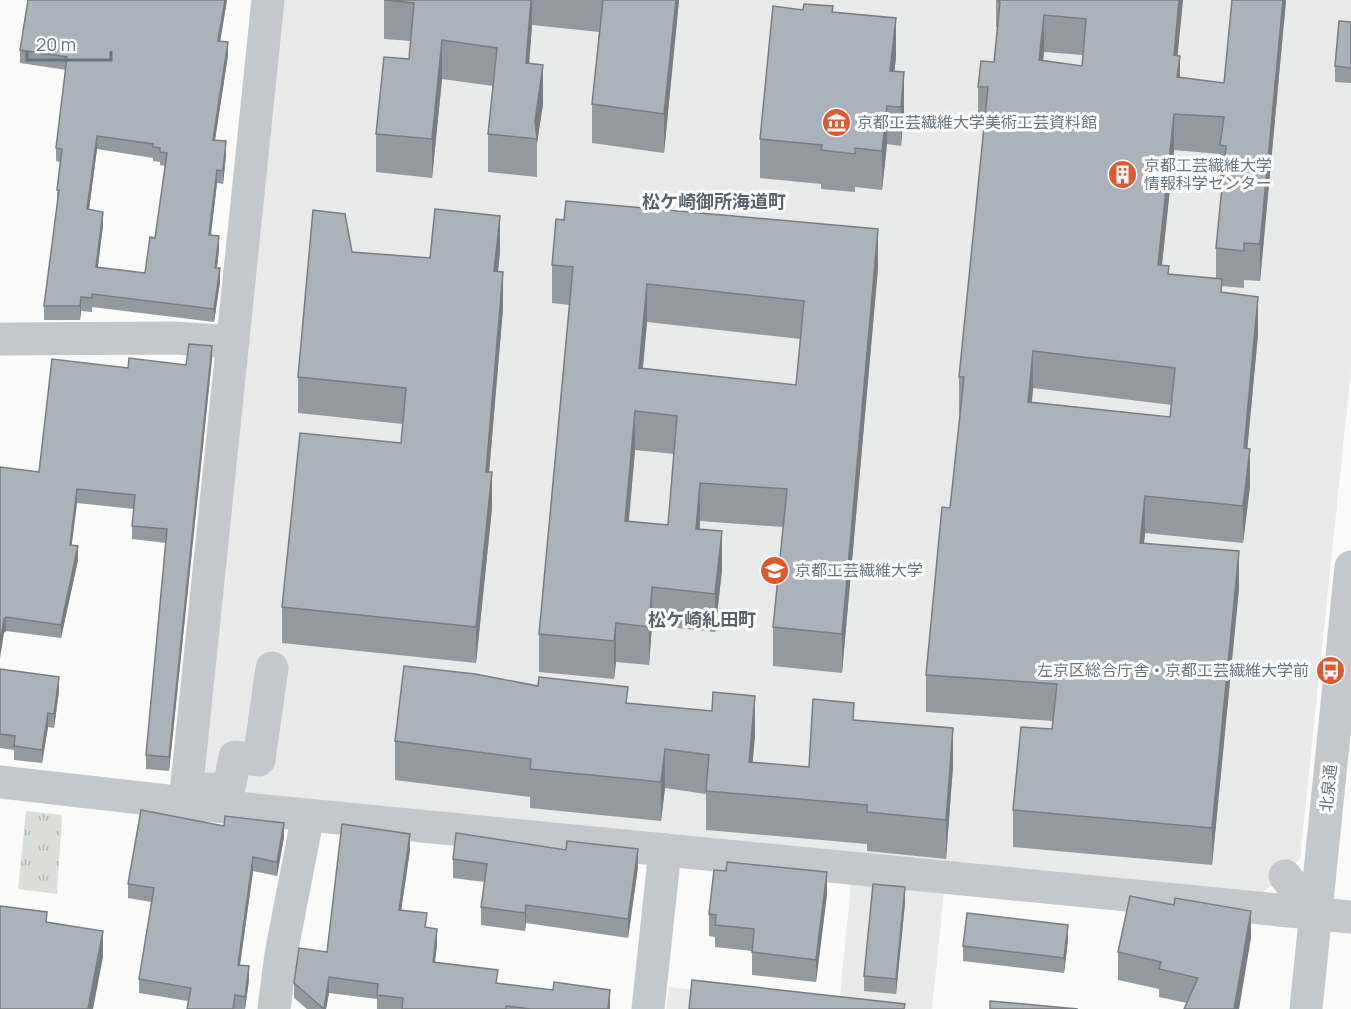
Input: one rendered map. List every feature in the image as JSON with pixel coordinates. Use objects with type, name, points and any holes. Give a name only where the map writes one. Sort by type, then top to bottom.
[{"type":"street","points":[[193,804],[233,342],[268,0]]},
{"type":"street","points":[[0,339],[174,338],[233,342]]},
{"type":"street","name":"北泉通","points":[[1306,1009],[1351,567]]},
{"type":"street","points":[[193,804],[206,789],[229,789],[235,758],[260,760],[272,668]]},
{"type":"street","points":[[0,782],[193,804],[1351,917]]},
{"type":"street","points":[[274,1009],[280,954],[308,815]]},
{"type":"street","points":[[648,1009],[664,850]]},
{"type":"street","points":[[1285,876],[1315,912]]},
{"type":"shaded area","name":"京都工芸繊維大学","points":[[280,0],[1351,0],[1351,370],[1300,859],[1285,876],[1262,893],[947,863],[932,1009],[666,1009],[669,987],[839,1006],[854,854],[204,793],[195,771]]},
{"type":"green space","points":[[26,811],[62,815],[57,894],[18,889]]},
{"type":"building","points":[[28,0],[225,0],[218,41],[228,42],[213,140],[226,141],[223,171],[217,170],[209,235],[219,236],[215,268],[220,268],[214,309],[92,294],[92,298],[81,297],[80,306],[44,306],[59,190],[57,190],[62,149],[56,148],[67,57],[20,50]],"holes":[[[97,136],[153,144],[153,147],[160,148],[160,152],[167,153],[155,238],[150,237],[145,273],[96,267],[103,212],[87,209]]]},
{"type":"building","points":[[384,0],[531,0],[526,63],[543,65],[535,121],[537,139],[488,134],[497,48],[442,40],[432,139],[376,134],[384,57],[409,59],[414,3]]},
{"type":"building","points":[[603,0],[676,0],[664,114],[592,104]]},
{"type":"building","points":[[1179,0],[1174,55],[1180,56],[1177,77],[1224,83],[1232,0],[1283,0],[1260,244],[1244,243],[1244,251],[1216,248],[1226,146],[1220,145],[1224,117],[1174,114],[1158,265],[1169,266],[1168,274],[1222,279],[1221,292],[1258,297],[1244,448],[1250,449],[1243,506],[1145,496],[1140,543],[1239,551],[1212,828],[1013,810],[1021,727],[1052,729],[1057,684],[926,675],[942,507],[950,508],[964,377],[959,377],[988,87],[978,87],[981,61],[994,62],[1000,2],[998,1]],"holes":[[[1044,15],[1086,19],[1082,66],[1039,60]],[[1033,351],[1175,368],[1170,417],[1028,402]]]},
{"type":"building","points":[[804,4],[833,6],[832,12],[896,18],[890,71],[904,72],[901,107],[887,106],[882,151],[855,148],[855,154],[821,150],[822,145],[760,139],[773,6],[803,10]]},
{"type":"building","points":[[1339,21],[1351,22],[1351,68],[1335,66]]},
{"type":"building","points":[[566,201],[878,229],[842,634],[773,627],[787,489],[700,483],[696,529],[722,531],[715,594],[652,587],[649,627],[616,623],[614,641],[539,634],[573,267],[552,265],[556,219],[564,220]],"holes":[[[647,284],[804,301],[796,385],[639,368]],[[635,411],[677,416],[668,525],[625,521]]]},
{"type":"building","points":[[435,209],[500,216],[494,271],[503,272],[486,472],[492,472],[476,627],[282,607],[300,433],[401,443],[406,388],[298,377],[313,210],[345,214],[352,252],[430,258]]},
{"type":"building","points":[[189,344],[212,346],[169,757],[146,755],[167,529],[132,526],[135,495],[77,489],[70,545],[78,546],[61,625],[6,617],[0,644],[0,467],[39,472],[52,359],[128,368],[129,358],[186,365]]},
{"type":"building","points":[[404,666],[475,674],[538,686],[539,677],[628,687],[626,703],[712,711],[713,692],[755,696],[749,762],[809,767],[813,699],[854,703],[853,720],[953,728],[946,820],[867,812],[867,805],[706,791],[709,755],[665,749],[661,782],[530,769],[531,759],[395,741]]},
{"type":"building","points":[[0,669],[59,677],[54,714],[48,713],[42,750],[14,746],[15,736],[0,734]]},
{"type":"building","points":[[141,810],[224,826],[225,816],[284,823],[277,862],[253,857],[238,965],[249,966],[245,997],[235,995],[233,1009],[187,1009],[191,988],[139,979],[154,888],[128,884]]},
{"type":"building","points":[[342,824],[410,834],[399,910],[427,913],[425,927],[437,929],[433,962],[498,970],[496,983],[553,990],[554,982],[610,990],[608,1009],[531,1009],[506,1006],[506,1009],[402,1009],[403,998],[377,995],[378,984],[329,977],[324,1009],[294,983],[299,948],[327,952]]},
{"type":"building","points":[[456,833],[566,850],[567,841],[638,849],[628,919],[526,905],[525,913],[481,907],[487,864],[453,859]]},
{"type":"building","points":[[727,862],[827,872],[816,960],[752,952],[754,929],[715,925],[716,915],[709,914],[714,870],[726,871]]},
{"type":"building","points":[[873,884],[905,887],[896,979],[864,976]]},
{"type":"building","points":[[1130,896],[1174,905],[1175,898],[1251,911],[1234,1009],[1184,1009],[1198,978],[1159,969],[1161,962],[1118,952]]},
{"type":"building","points":[[0,906],[47,912],[46,922],[103,931],[88,1009],[0,1009]]},
{"type":"building","points":[[967,913],[1068,925],[1064,958],[963,946]]},
{"type":"building","points":[[692,980],[905,1004],[904,1009],[689,1009]]},
{"type":"building","points":[[990,1001],[1078,1009],[990,1009]]},
{"type":"place","name":"京都工芸繊維大学美術工芸資料館","points":[[836,122]]},
{"type":"place","name":"京都工芸繊維大学 情報科学センター","points":[[1123,174]]},
{"type":"place","name":"京都工芸繊維大学","points":[[774,570]]},
{"type":"place","name":"左京区総合庁舎・京都工芸繊維大学前","points":[[1330,670]]},
{"type":"district","name":"松ケ崎御所海道町","points":[[714,201]]},
{"type":"district","name":"松ケ崎糺田町","points":[[702,619]]}]
